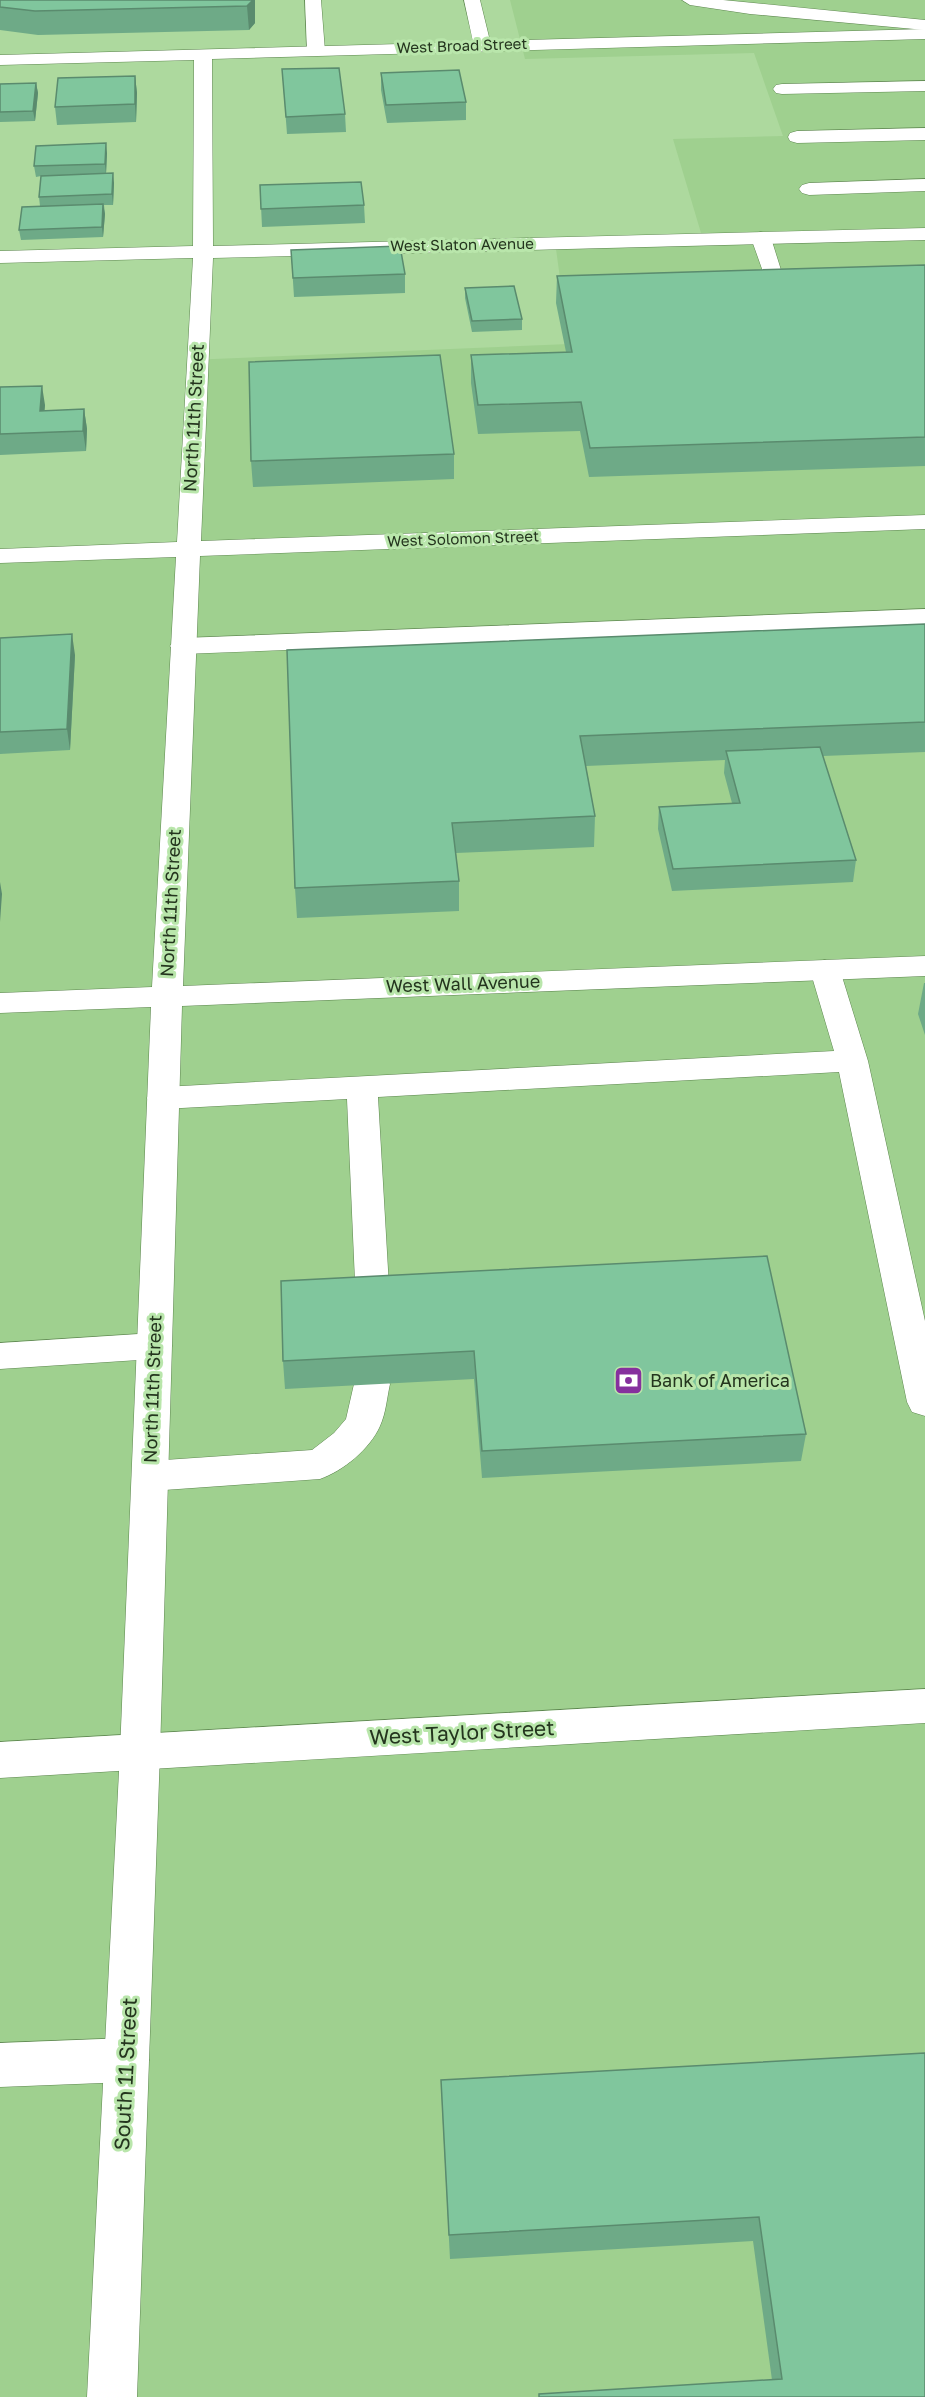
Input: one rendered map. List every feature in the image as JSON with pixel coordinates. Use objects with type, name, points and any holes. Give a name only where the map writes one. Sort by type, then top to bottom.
[{"type":"street","points":[[313,0],[316,51]]},
{"type":"street","points":[[472,0],[483,45]]},
{"type":"street","points":[[690,0],[819,17],[925,25]]},
{"type":"street","points":[[819,17],[925,14]]},
{"type":"street","name":"West Broad Street","points":[[0,60],[925,34]]},
{"type":"street","name":"North 11th Street","points":[[140,1752],[167,996],[202,251],[203,54]]},
{"type":"street","points":[[782,89],[925,86]]},
{"type":"street","points":[[797,136],[925,134]]},
{"type":"street","points":[[809,189],[925,185]]},
{"type":"street","name":"West Slaton Avenue","points":[[0,257],[925,234]]},
{"type":"street","points":[[761,238],[773,276],[831,275]]},
{"type":"street","name":"West Solomon Street","points":[[0,556],[925,522]]},
{"type":"street","points":[[183,646],[925,617]]},
{"type":"street","name":"West Wall Avenue","points":[[0,1002],[925,966]]},
{"type":"street","points":[[825,970],[852,1061],[925,1402]]},
{"type":"street","points":[[164,1098],[852,1061]]},
{"type":"street","points":[[362,1088],[373,1304]]},
{"type":"street","points":[[0,1356],[154,1346]]},
{"type":"street","points":[[150,1476],[320,1464],[347,1443],[363,1424],[372,1384]]},
{"type":"street","name":"West Taylor Street","points":[[0,1760],[925,1706]]},
{"type":"street","name":"South 11 Street","points":[[112,2397],[140,1752]]},
{"type":"street","points":[[0,2065],[127,2060]]},
{"type":"shaded area","points":[[510,0],[925,0],[925,2397],[0,2397],[0,562],[192,553],[190,360],[569,344],[556,249],[704,243],[673,139],[783,136],[754,53],[525,59]]},
{"type":"building","points":[[0,0],[253,0],[247,6],[35,11],[0,7]]},
{"type":"building","points":[[339,68],[345,114],[286,117],[282,69]]},
{"type":"building","points":[[459,70],[466,102],[386,105],[381,73]]},
{"type":"building","points":[[135,76],[135,104],[55,107],[58,78]]},
{"type":"building","points":[[36,83],[33,111],[0,112],[0,84]]},
{"type":"building","points":[[106,143],[105,164],[34,166],[36,146]]},
{"type":"building","points":[[113,173],[112,194],[39,197],[41,176]]},
{"type":"building","points":[[361,182],[364,205],[261,209],[260,185]]},
{"type":"building","points":[[103,204],[102,227],[19,230],[22,207]]},
{"type":"building","points":[[400,246],[405,274],[293,278],[291,250]]},
{"type":"building","points":[[925,265],[925,437],[590,448],[581,402],[478,405],[471,355],[572,352],[557,276]]},
{"type":"building","points":[[514,286],[522,319],[472,321],[465,288]]},
{"type":"building","points":[[440,355],[454,454],[251,461],[249,362]]},
{"type":"building","points":[[42,386],[40,411],[84,409],[83,431],[0,434],[0,387]]},
{"type":"building","points":[[925,624],[925,722],[580,736],[595,816],[452,823],[459,881],[295,888],[287,650]]},
{"type":"building","points":[[72,634],[67,729],[0,732],[0,638]]},
{"type":"building","points":[[820,747],[856,860],[673,869],[659,807],[740,803],[726,751]]},
{"type":"building","name":"Bank of America","points":[[767,1256],[806,1434],[482,1451],[474,1351],[283,1361],[281,1281]]},
{"type":"building","points":[[925,2053],[925,2397],[539,2397],[539,2394],[782,2379],[759,2217],[449,2235],[441,2080]]},
{"type":"place","name":"Bank of America","points":[[629,1381]]}]
